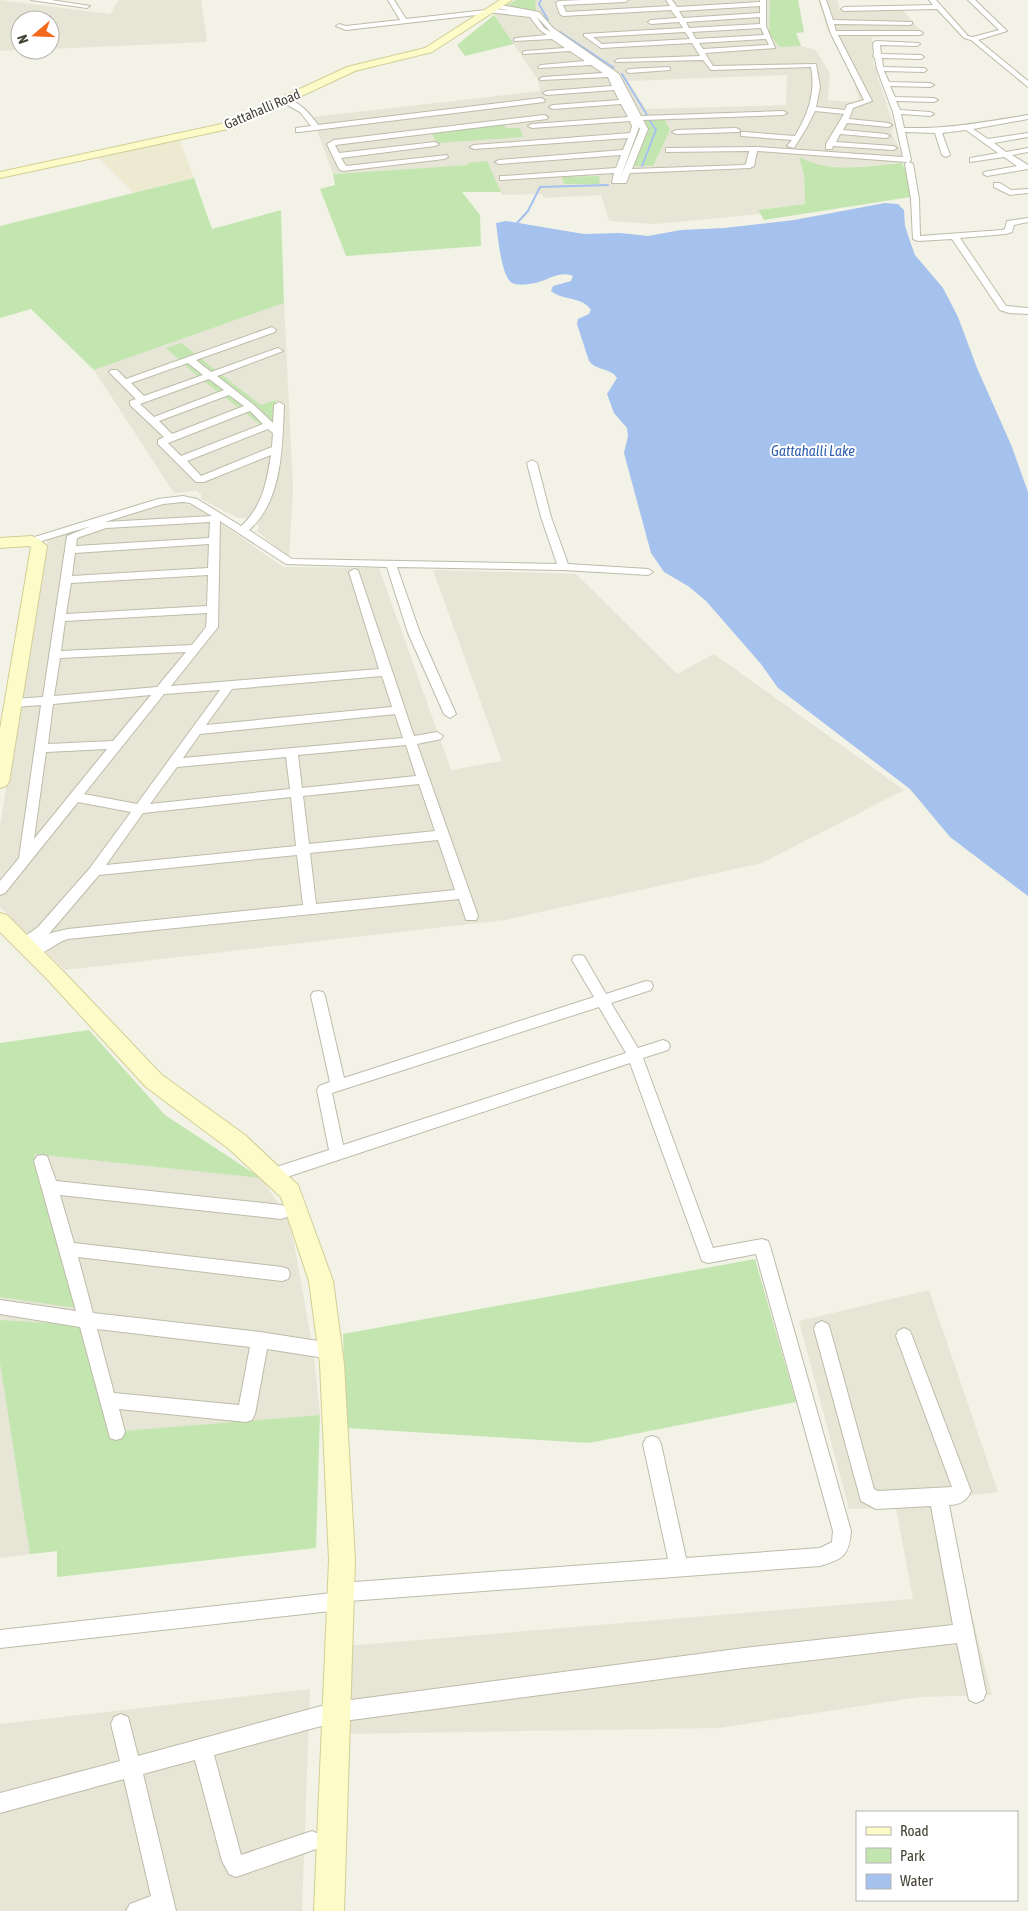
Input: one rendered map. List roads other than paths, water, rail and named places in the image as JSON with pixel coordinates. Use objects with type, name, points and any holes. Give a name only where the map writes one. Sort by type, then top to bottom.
[{"type":"street","points":[[34,0],[87,6]]},
{"type":"street","points":[[390,0],[403,20]]},
{"type":"street","name":"Gattahalli Road","points":[[0,175],[229,126],[351,69],[428,50],[444,42],[489,9],[507,0]]},
{"type":"street","points":[[618,62],[773,47],[763,26],[763,2],[563,14],[558,3],[625,0]]},
{"type":"street","points":[[669,0],[711,68],[814,64],[817,87],[813,109],[791,146]]},
{"type":"street","points":[[823,0],[834,33],[868,101],[850,107],[830,145],[893,148]]},
{"type":"street","points":[[906,0],[910,8]]},
{"type":"street","points":[[932,0],[966,37],[973,39],[1028,85]]},
{"type":"street","points":[[971,0],[1004,31],[973,39]]},
{"type":"street","points":[[844,9],[938,7]]},
{"type":"street","points":[[489,9],[529,14],[542,29],[592,63],[613,74]]},
{"type":"street","points":[[339,26],[346,28],[489,9],[537,13],[551,30],[613,74],[636,118],[634,135],[626,152],[623,170]]},
{"type":"street","points":[[827,12],[901,13]]},
{"type":"street","points":[[651,22],[763,15]]},
{"type":"street","points":[[830,22],[910,23]]},
{"type":"street","points":[[763,26],[586,36],[601,46],[768,37]]},
{"type":"street","points":[[834,33],[920,33]]},
{"type":"street","points":[[516,40],[554,37]]},
{"type":"street","points":[[503,178],[623,170],[665,160],[754,149],[908,160],[897,112],[876,56],[876,43],[917,44]]},
{"type":"street","points":[[526,53],[572,49]]},
{"type":"street","points":[[876,56],[921,58]]},
{"type":"street","points":[[541,67],[592,63]]},
{"type":"street","points":[[543,79],[668,69]]},
{"type":"street","points":[[880,69],[924,70]]},
{"type":"street","points":[[613,74],[616,88],[623,102],[644,129],[623,170]]},
{"type":"street","points":[[886,84],[930,85]]},
{"type":"street","points":[[547,93],[616,88]]},
{"type":"street","points":[[892,99],[934,100]]},
{"type":"street","points":[[299,130],[541,100]]},
{"type":"street","points":[[284,101],[297,106],[303,111],[301,114],[312,128]]},
{"type":"street","points":[[557,124],[552,104],[623,102]]},
{"type":"street","points":[[409,106],[448,164]]},
{"type":"street","points":[[813,109],[848,112]]},
{"type":"street","points":[[897,112],[930,114]]},
{"type":"street","points":[[530,126],[670,116],[783,113]]},
{"type":"street","points":[[665,160],[676,132],[670,116]]},
{"type":"street","points":[[444,157],[346,169],[341,168],[331,144],[334,142],[426,130],[544,117]]},
{"type":"street","points":[[900,130],[938,131],[1028,117]]},
{"type":"street","points":[[799,119],[808,120]]},
{"type":"street","points":[[844,121],[888,124]]},
{"type":"street","points":[[967,128],[1026,167]]},
{"type":"street","points":[[676,132],[736,130]]},
{"type":"street","points":[[938,131],[946,155]]},
{"type":"street","points":[[838,132],[886,136]]},
{"type":"street","points":[[744,134],[797,138]]},
{"type":"street","points":[[986,142],[1028,134]]},
{"type":"street","points":[[474,147],[634,135]]},
{"type":"street","points":[[336,156],[435,144]]},
{"type":"street","points":[[665,160],[748,167],[750,166],[754,149]]},
{"type":"street","points":[[973,160],[1028,150]]},
{"type":"street","points":[[500,162],[626,152]]},
{"type":"street","points":[[908,164],[915,199],[916,237],[923,240],[1007,232],[1010,223],[1028,220]]},
{"type":"street","points":[[987,174],[1026,167]]},
{"type":"street","points":[[997,185],[1010,193],[1028,191]]},
{"type":"street","points":[[955,237],[1004,308],[1009,310],[1028,310]]},
{"type":"street","points":[[125,382],[272,330]]},
{"type":"street","points":[[171,438],[133,403],[278,351]]},
{"type":"street","points":[[190,360],[251,407],[278,433]]},
{"type":"street","points":[[114,372],[142,400]]},
{"type":"street","points":[[152,421],[231,391]]},
{"type":"street","points":[[242,531],[253,521],[265,502],[276,449],[279,405]]},
{"type":"street","points":[[200,480],[161,442],[251,407]]},
{"type":"street","points":[[181,460],[270,425]]},
{"type":"street","points":[[191,497],[200,480],[276,449]]},
{"type":"street","points":[[532,463],[546,517],[564,567]]},
{"type":"street","points":[[0,543],[32,541],[162,501],[191,497],[290,562],[564,567],[648,572]]},
{"type":"street","points":[[0,890],[212,626],[216,520],[213,518],[105,525],[72,536],[50,700],[25,858]]},
{"type":"street","points":[[0,782],[38,563],[39,546],[32,541]]},
{"type":"street","points":[[70,550],[214,541]]},
{"type":"street","points":[[391,564],[414,633],[450,714]]},
{"type":"street","points":[[66,580],[213,571]]},
{"type":"street","points":[[354,572],[386,672],[471,916]]},
{"type":"street","points":[[61,618],[212,609]]},
{"type":"street","points":[[56,655],[194,648]]},
{"type":"street","points":[[14,703],[161,689],[386,672]]},
{"type":"street","points":[[29,948],[95,871],[229,685]]},
{"type":"street","points":[[196,730],[399,710]]},
{"type":"street","points":[[172,764],[410,741],[437,736]]},
{"type":"street","points":[[42,748],[116,745]]},
{"type":"street","points":[[292,752],[310,910]]},
{"type":"street","points":[[74,797],[140,809],[424,779]]},
{"type":"street","points":[[95,871],[443,835]]},
{"type":"street","points":[[29,948],[68,934],[464,894]]},
{"type":"street","points":[[0,920],[29,948],[154,1081],[238,1142],[290,1192],[321,1281],[331,1351],[337,1426],[342,1560],[329,1911]]},
{"type":"street","points":[[0,1639],[341,1596],[820,1557],[833,1553],[841,1546],[842,1530],[762,1246],[708,1256],[635,1056],[579,960]]},
{"type":"street","points":[[337,1153],[324,1090],[646,986]]},
{"type":"street","points":[[318,996],[338,1086]]},
{"type":"street","points":[[272,1175],[662,1046]]},
{"type":"street","points":[[42,1161],[68,1249],[116,1432]]},
{"type":"street","points":[[50,1187],[281,1212]]},
{"type":"street","points":[[68,1249],[282,1274]]},
{"type":"street","points":[[0,1308],[260,1340],[331,1351]]},
{"type":"street","points":[[822,1329],[867,1495],[876,1500],[956,1496],[962,1491],[904,1336]]},
{"type":"street","points":[[108,1400],[246,1414],[260,1340]]},
{"type":"street","points":[[652,1444],[679,1567]]},
{"type":"street","points":[[938,1496],[976,1693]]},
{"type":"street","points":[[0,1803],[336,1712],[744,1658],[963,1633]]},
{"type":"street","points":[[121,1724],[164,1907],[137,1911]]},
{"type":"street","points":[[202,1749],[232,1861],[236,1866],[312,1841]]},
{"type":"water","name":"Gattahalli Lake","points":[[885,203],[898,204],[904,210],[905,226],[915,255],[943,288],[958,317],[977,368],[1012,447],[1028,492],[1028,896],[950,837],[910,789],[778,688],[761,664],[706,601],[688,586],[664,572],[651,553],[624,453],[628,436],[627,428],[614,413],[607,394],[617,378],[589,361],[577,324],[578,319],[589,314],[591,310],[578,300],[561,296],[551,291],[553,286],[571,281],[573,276],[559,275],[530,284],[520,285],[512,283],[505,273],[496,223],[506,221],[584,234],[620,233],[648,236],[681,230],[724,228],[794,220]]},
{"type":"waterway","points":[[541,0],[539,4],[548,20]]},
{"type":"waterway","points":[[560,32],[614,68]]},
{"type":"waterway","points":[[622,74],[647,115]]},
{"type":"waterway","points":[[642,166],[656,130],[650,121]]},
{"type":"waterway","points":[[520,225],[517,223],[528,211],[540,187],[608,185]]}]
